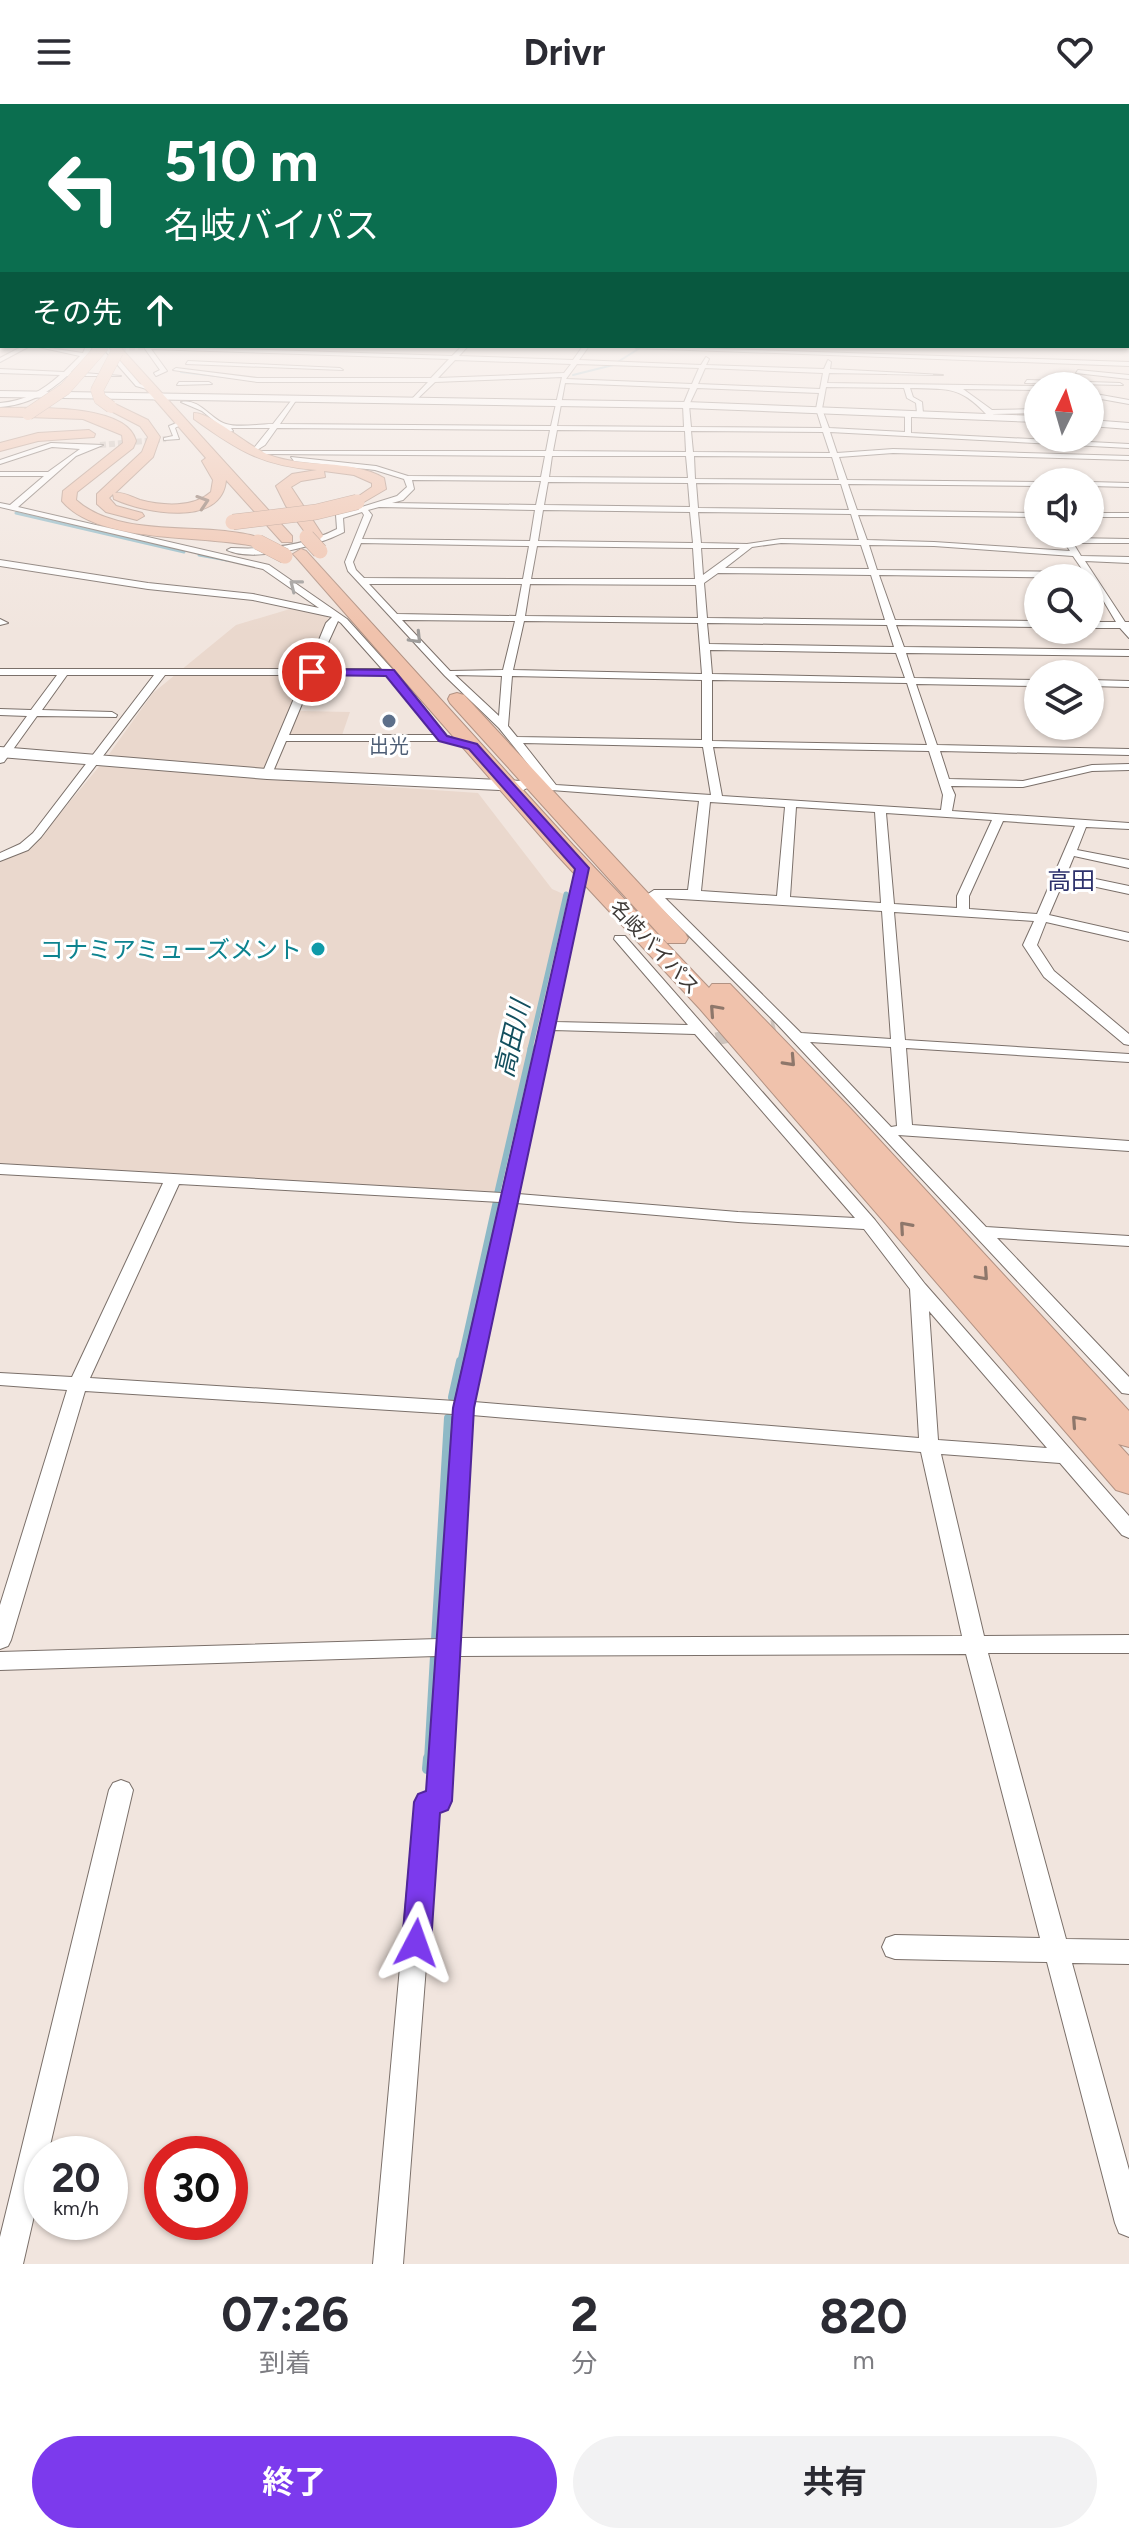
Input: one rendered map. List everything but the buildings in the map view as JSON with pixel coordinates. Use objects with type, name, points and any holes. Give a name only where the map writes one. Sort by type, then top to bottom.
[{"type":"highway","points":[[126,432],[130,441],[70,491],[69,501],[77,511],[92,518],[133,527],[220,534],[309,549]]},
{"type":"highway","points":[[138,463],[144,440],[139,432]]},
{"type":"highway","points":[[153,432],[152,448],[104,493],[102,501],[121,513],[165,519],[232,520]]},
{"type":"highway","points":[[119,479],[116,488],[119,496],[144,506],[186,507],[216,498],[222,491],[220,477],[189,432]]},
{"type":"highway","name":"名岐バイパス","points":[[190,432],[309,549],[537,791],[1129,1434]]},
{"type":"highway","points":[[213,432],[240,461]]},
{"type":"highway","points":[[84,478],[76,495],[85,506],[105,515],[149,523],[232,520],[316,512],[356,503],[381,485],[375,478],[269,459],[238,445],[220,432]]},
{"type":"highway","points":[[0,447],[51,435],[101,435],[118,443],[117,449],[106,461]]},
{"type":"highway","points":[[309,549],[283,489],[285,483],[297,477],[329,474],[352,476],[364,482],[365,489],[356,503]]},
{"type":"highway","name":"名岐バイパス","points":[[271,494],[309,549],[340,613],[473,747],[537,791],[582,868],[709,1004],[1129,1480]]},
{"type":"highway","points":[[537,791],[588,817],[654,894]]},
{"type":"highway","points":[[620,909],[614,929],[620,939]]},
{"type":"main road","points":[[3,755],[537,791]]},
{"type":"street","points":[[166,439],[177,438],[174,432]]},
{"type":"street","points":[[233,432],[260,450],[292,459],[390,471],[407,478],[1024,484]]},
{"type":"street","points":[[260,450],[272,432]]},
{"type":"street","points":[[390,471],[398,465],[411,432]]},
{"type":"street","points":[[503,726],[507,673],[520,618],[552,432]]},
{"type":"street","points":[[688,432],[707,677],[711,799],[694,894]]},
{"type":"street","points":[[826,432],[949,795],[946,813]]},
{"type":"street","points":[[850,432],[1024,440]]},
{"type":"street","points":[[908,432],[908,436]]},
{"type":"street","points":[[967,432],[969,438]]},
{"type":"street","points":[[1003,440],[1020,466]]},
{"type":"street","points":[[1104,443],[1128,447]]},
{"type":"street","points":[[0,462],[51,445],[100,445]]},
{"type":"street","points":[[13,507],[75,451],[86,447]]},
{"type":"street","points":[[260,450],[834,455],[893,451],[1014,457],[1129,458]]},
{"type":"street","points":[[0,474],[49,474]]},
{"type":"street","points":[[379,505],[405,494],[411,487],[407,478]]},
{"type":"street","points":[[1104,484],[1129,485]]},
{"type":"street","points":[[356,503],[368,515],[349,562],[361,581],[515,740],[537,791],[1129,826]]},
{"type":"street","points":[[156,542],[182,536],[219,549],[239,551],[292,547],[338,532],[342,527],[339,517],[356,503],[540,510],[854,513],[981,510],[1024,514]]},
{"type":"street","points":[[1,510],[13,507],[266,567],[284,576],[340,613],[443,738]]},
{"type":"street","points":[[1,510],[138,544]]},
{"type":"street","points":[[1104,515],[1129,515]]},
{"type":"street","points":[[1104,539],[1129,541]]},
{"type":"street","points":[[357,541],[697,546],[748,546],[781,541],[946,544],[1129,560]]},
{"type":"street","points":[[946,544],[960,573]]},
{"type":"street","points":[[361,581],[700,582],[748,546]]},
{"type":"street","points":[[1072,548],[1082,564]]},
{"type":"street","points":[[0,563],[148,586],[253,597],[340,613]]},
{"type":"street","points":[[718,570],[1024,574]]},
{"type":"street","points":[[1104,595],[1126,625],[1129,635]]},
{"type":"street","points":[[267,774],[331,623],[340,613]]},
{"type":"street","points":[[396,617],[1024,624]]},
{"type":"street","points":[[1104,625],[1126,625]]},
{"type":"street","points":[[705,647],[1129,653]]},
{"type":"street","points":[[3,755],[65,671]]},
{"type":"street","points":[[0,672],[390,672]]},
{"type":"street","points":[[0,857],[24,847],[37,835],[91,759],[161,673]]},
{"type":"street","points":[[448,674],[1024,683]]},
{"type":"street","points":[[1104,683],[1129,684]]},
{"type":"street","points":[[0,712],[112,715]]},
{"type":"street","points":[[283,738],[443,738],[473,747]]},
{"type":"street","points":[[515,740],[1129,752]]},
{"type":"street","points":[[944,782],[1039,783],[1092,768],[1129,767]]},
{"type":"street","points":[[783,900],[791,804]]},
{"type":"street","points":[[880,809],[890,907],[898,1042],[897,1131]]},
{"type":"street","points":[[963,911],[963,896],[999,818]]},
{"type":"street","points":[[1082,823],[1030,945],[1049,974],[1129,1041]]},
{"type":"street","points":[[1070,852],[1129,864]]},
{"type":"street","points":[[388,2264],[427,1802],[438,1801],[463,1408],[582,868]]},
{"type":"street","points":[[1061,876],[1129,890]]},
{"type":"street","points":[[654,894],[694,894],[1043,918],[1129,937]]},
{"type":"street","points":[[654,894],[785,1027],[897,1131],[982,1232],[1129,1388]]},
{"type":"street","points":[[620,939],[708,1037],[869,1224],[919,1288],[1129,1530]]},
{"type":"street","points":[[547,1026],[708,1037]]},
{"type":"street","points":[[785,1027],[898,1042],[1129,1058]]},
{"type":"street","points":[[897,1131],[1129,1146]]},
{"type":"street","points":[[0,1169],[510,1198],[738,1217],[869,1224]]},
{"type":"street","points":[[0,1640],[77,1386],[172,1181]]},
{"type":"street","points":[[982,1232],[1129,1241]]},
{"type":"street","points":[[919,1288],[929,1445],[975,1645],[1129,2223]]},
{"type":"street","points":[[0,1379],[463,1408],[1067,1457]]},
{"type":"street","points":[[0,1661],[450,1647],[1129,1644]]},
{"type":"street","points":[[8,2264],[121,1790]]},
{"type":"street","points":[[895,1947],[1129,1952]]},
{"type":"shaded area","name":"コナミアミューズメント","points":[[290,609],[329,616],[293,700],[302,706],[300,711],[350,712],[341,738],[289,737],[271,779],[478,793],[552,889],[568,896],[501,1188],[493,1196],[0,1163],[0,862],[20,852],[43,834],[107,757],[153,693],[236,625]]},
{"type":"waterway","points":[[16,513],[184,552]]},
{"type":"waterway","points":[[199,555],[227,560]]},
{"type":"waterway","name":"高田川","points":[[530,1049],[566,894]]},
{"type":"waterway","name":"高田川","points":[[497,1194],[531,1047]]},
{"type":"waterway","name":"高田川","points":[[460,1363],[496,1201]]},
{"type":"waterway","name":"高田川","points":[[452,1397],[460,1361]]},
{"type":"waterway","name":"高田川","points":[[435,1640],[448,1418]]},
{"type":"waterway","name":"高田川","points":[[428,1760],[434,1656]]},
{"type":"waterway","name":"高田川","points":[[427,1769],[428,1758]]},
{"type":"tunnel","points":[[100,445],[166,439]]},
{"type":"tunnel","points":[[716,1039],[775,1026]]},
{"type":"place","name":"出光","points":[[389,721]]},
{"type":"place","name":"コナミアミューズメント","points":[[318,949]]},
{"type":"district","name":"高田","points":[[1071,880]]},
{"type":"route","points":[[312,672],[390,672],[443,738],[473,747],[582,868],[463,1408],[438,1801],[427,1802],[416,1943]]}]
